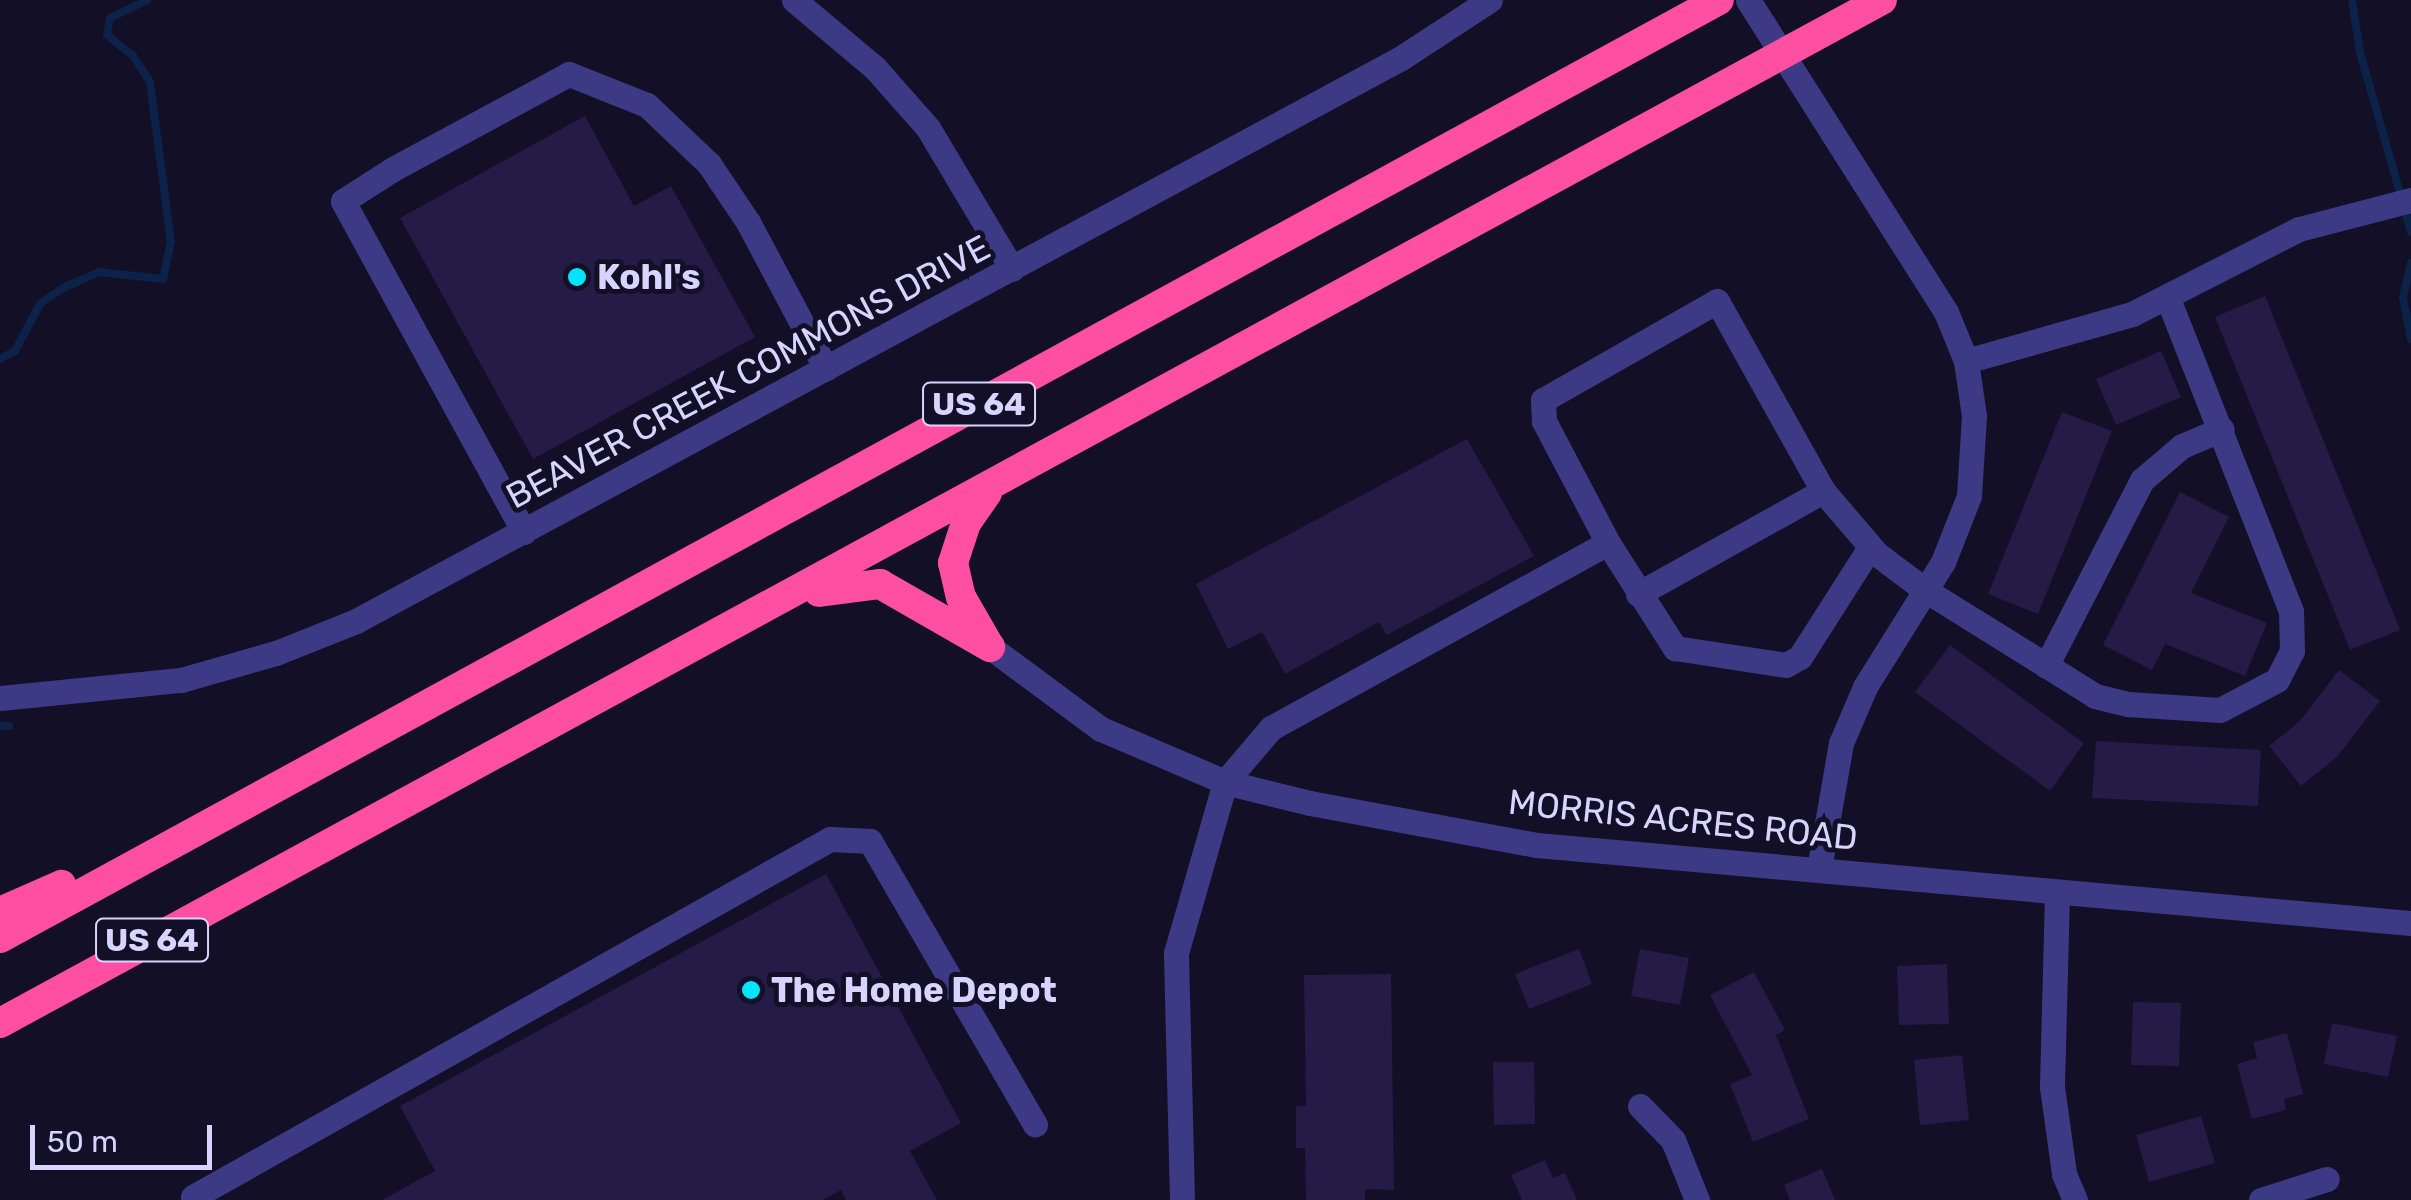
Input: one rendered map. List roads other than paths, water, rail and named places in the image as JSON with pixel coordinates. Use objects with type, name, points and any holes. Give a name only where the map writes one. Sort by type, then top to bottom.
[{"type":"highway","name":"US 64","points":[[0,938],[1719,0]]},
{"type":"highway","name":"US 64","points":[[0,1023],[1882,0]]},
{"type":"highway","points":[[990,647],[962,596],[954,562],[966,522],[996,483]]},
{"type":"highway","points":[[763,609],[840,586],[880,584],[990,647]]},
{"type":"highway","points":[[0,912],[238,808]]},
{"type":"street","points":[[794,0],[874,68],[928,128],[1012,269]]},
{"type":"street","name":"BEAVER CREEK COMMONS DRIVE","points":[[0,698],[127,689],[262,658],[356,621],[1432,41],[1490,0]]},
{"type":"street","points":[[1748,0],[1946,312],[1966,360],[1975,436],[1970,496],[1925,590],[1865,687],[1841,744],[1819,868]]},
{"type":"street","points":[[524,532],[342,201],[393,169],[569,74],[648,105],[718,178],[826,369]]},
{"type":"street","points":[[1966,360],[2168,298],[2284,237],[2411,200]]},
{"type":"street","points":[[1870,547],[1800,657],[1786,665],[1675,648],[1608,544],[1544,421],[1543,400],[1717,301],[1823,491],[1870,547],[1925,590],[2095,696],[2196,713],[2241,704],[2277,680],[2292,651],[2291,611],[2168,298]]},
{"type":"street","points":[[2046,666],[2142,480],[2182,446],[2222,429]]},
{"type":"street","points":[[1638,594],[1823,491]]},
{"type":"street","points":[[1182,1200],[1176,953],[1224,782],[1271,728],[1608,544]]},
{"type":"street","name":"MORRIS ACRES ROAD","points":[[990,647],[1101,730],[1224,782],[1538,846],[2411,923]]},
{"type":"street","points":[[193,1197],[830,839],[870,840],[1035,1125]]},
{"type":"street","points":[[2057,894],[2052,1087],[2064,1174],[2074,1200]]},
{"type":"street","points":[[1640,1106],[1673,1140],[1697,1200]]},
{"type":"street","points":[[2261,1200],[2327,1179]]},
{"type":"waterway","points":[[0,359],[15,351],[40,304],[63,288],[99,272],[163,279],[171,242],[150,82],[133,56],[107,35],[110,18],[147,0]]},
{"type":"waterway","points":[[2352,0],[2360,52],[2411,232]]},
{"type":"waterway","points":[[2411,263],[2403,298],[2411,339]]},
{"type":"waterway","points":[[0,726],[9,726]]},
{"type":"place","name":"Kohl's","points":[[577,277]]},
{"type":"place","name":"The Home Depot","points":[[751,990]]}]
